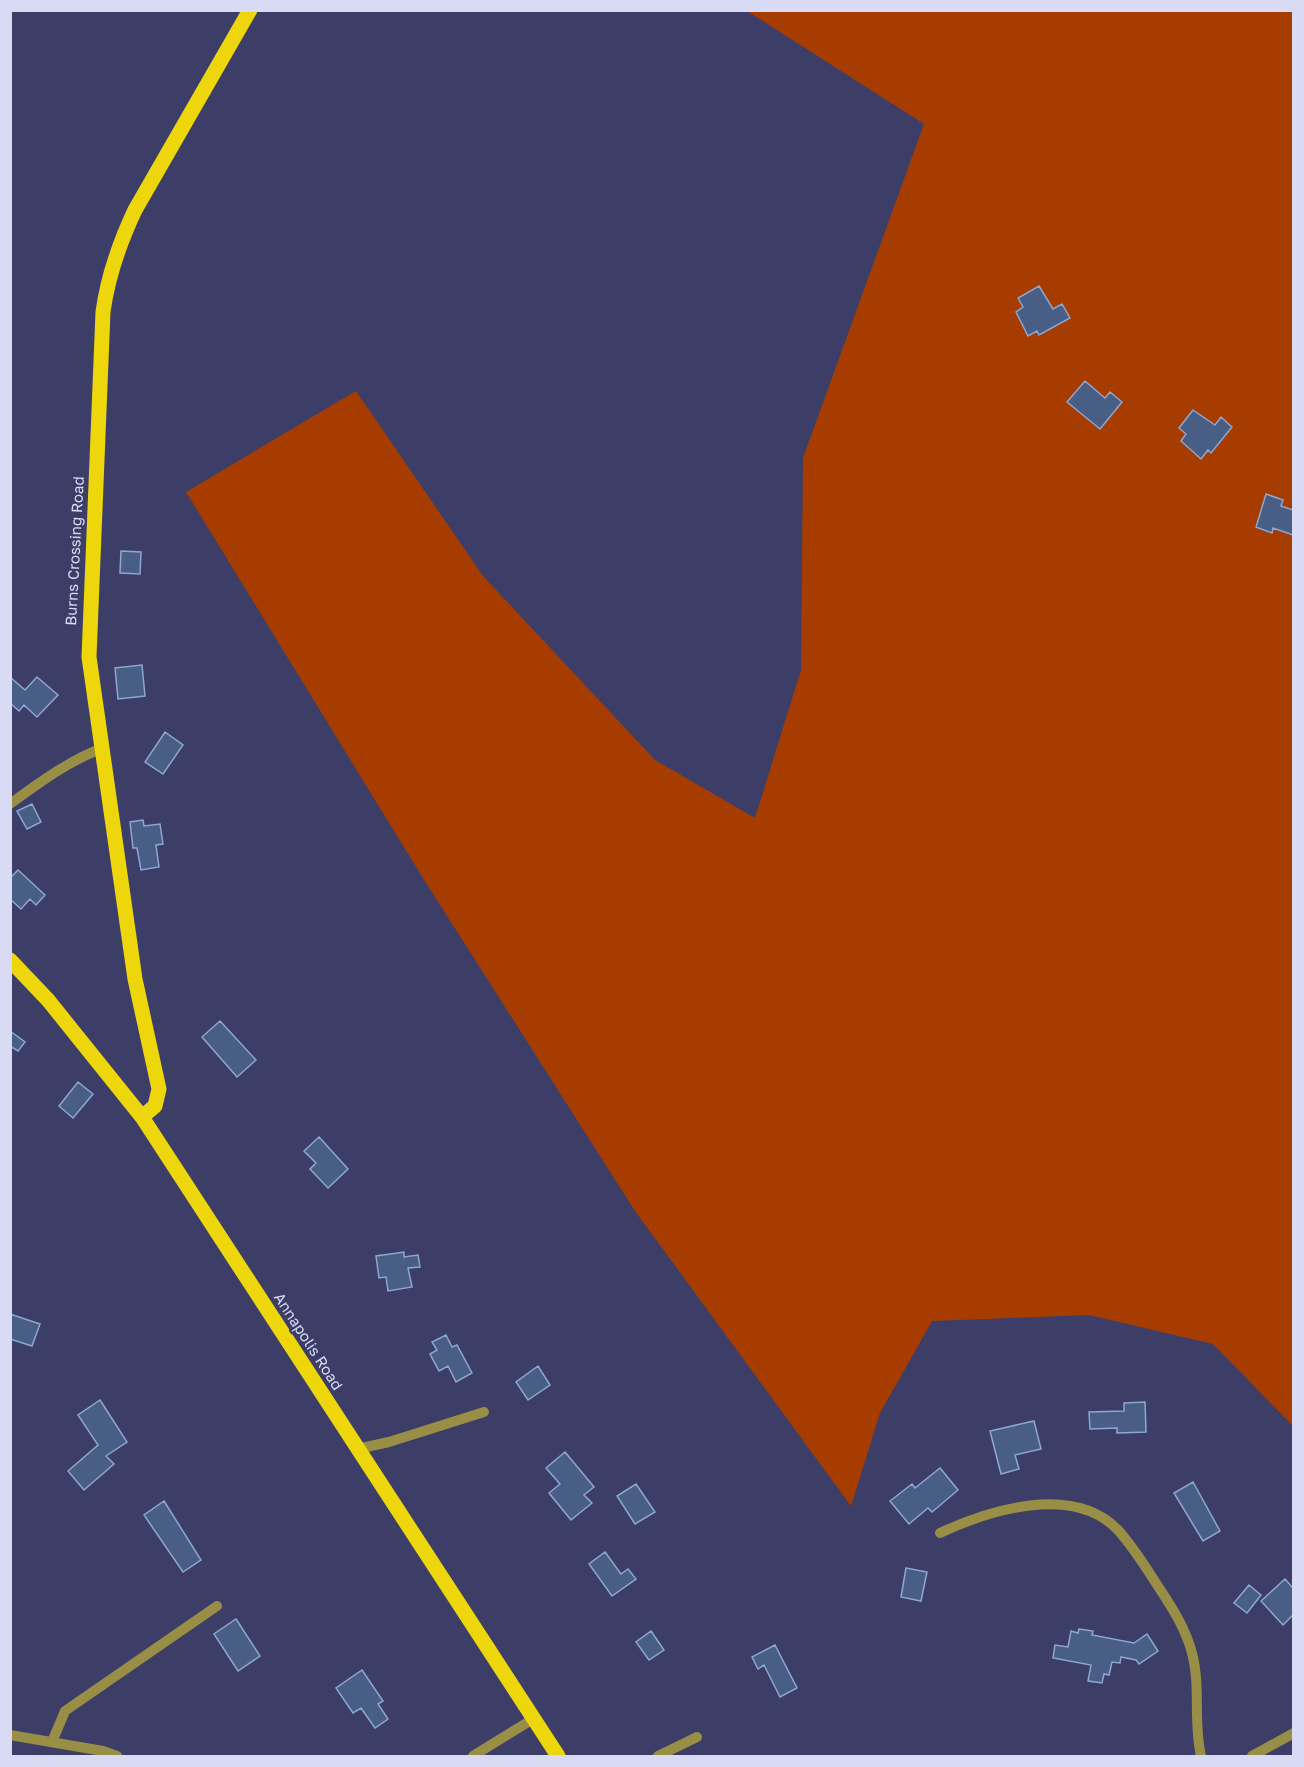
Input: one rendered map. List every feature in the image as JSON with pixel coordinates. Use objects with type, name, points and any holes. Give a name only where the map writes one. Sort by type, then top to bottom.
[{"type":"main road","name":"Burns Crossing Road","points":[[142,1117],[155,1106],[159,1089],[135,979],[100,748],[89,657],[88,616],[103,312],[108,277],[135,210],[250,10]]},
{"type":"main road","name":"Annapolis Road","points":[[10,960],[48,1000],[142,1117],[558,1756]]},
{"type":"street","points":[[10,804],[42,780],[100,748]]},
{"type":"street","points":[[357,1449],[389,1442],[484,1412]]},
{"type":"street","points":[[940,1533],[987,1514],[1030,1505],[1053,1505],[1088,1512],[1116,1528],[1146,1567],[1186,1635],[1192,1654],[1196,1731],[1201,1756]]},
{"type":"street","points":[[52,1742],[65,1711],[217,1606]]},
{"type":"street","points":[[473,1756],[533,1719]]},
{"type":"street","points":[[1252,1756],[1293,1733]]},
{"type":"street","points":[[10,1735],[117,1756]]},
{"type":"street","points":[[658,1756],[697,1737]]},
{"type":"shaded area","points":[[747,11],[1293,11],[1293,1426],[1213,1344],[1089,1315],[932,1321],[880,1413],[851,1506],[635,1211],[421,875],[186,492],[356,391],[483,576],[655,760],[755,818],[801,670],[803,458],[924,124]]},
{"type":"building","points":[[1039,286],[1053,309],[1062,304],[1070,318],[1039,335],[1037,331],[1028,336],[1016,312],[1023,307],[1018,298]]},
{"type":"building","points":[[1085,381],[1105,398],[1110,392],[1122,402],[1100,429],[1067,402]]},
{"type":"building","points":[[1193,410],[1215,425],[1221,417],[1232,427],[1211,453],[1208,450],[1201,459],[1181,441],[1186,434],[1179,428]]},
{"type":"building","points":[[1266,494],[1283,500],[1281,506],[1293,510],[1293,535],[1273,528],[1272,533],[1256,527]]},
{"type":"building","points":[[121,551],[141,552],[140,574],[120,573]]},
{"type":"building","points":[[142,665],[145,696],[118,699],[115,668]]},
{"type":"building","points":[[10,677],[25,690],[37,677],[58,695],[37,717],[24,705],[19,711],[10,703]]},
{"type":"building","points":[[165,732],[183,745],[163,774],[145,762]]},
{"type":"building","points":[[32,804],[41,822],[27,829],[17,811]]},
{"type":"building","points":[[143,820],[144,826],[160,824],[163,844],[156,845],[159,867],[141,870],[137,848],[133,848],[130,822]]},
{"type":"building","points":[[18,870],[45,895],[36,905],[30,899],[21,909],[10,899],[10,878]]},
{"type":"building","points":[[220,1021],[256,1060],[237,1077],[202,1037]]},
{"type":"building","points":[[10,1031],[25,1042],[18,1051],[10,1046]]},
{"type":"building","points":[[78,1082],[93,1094],[73,1118],[59,1106]]},
{"type":"building","points":[[319,1137],[348,1169],[328,1188],[310,1169],[316,1163],[304,1151]]},
{"type":"building","points":[[404,1252],[404,1257],[418,1255],[420,1267],[408,1268],[412,1287],[388,1291],[386,1277],[379,1278],[376,1256]]},
{"type":"building","points":[[10,1314],[40,1324],[32,1346],[10,1339]]},
{"type":"building","points":[[446,1335],[452,1347],[457,1345],[472,1373],[456,1382],[448,1366],[439,1371],[430,1354],[437,1350],[432,1342]]},
{"type":"building","points":[[538,1366],[550,1385],[528,1400],[516,1382]]},
{"type":"building","points":[[100,1400],[127,1442],[106,1456],[114,1464],[84,1490],[68,1471],[98,1445],[78,1415]]},
{"type":"building","points":[[1145,1402],[1146,1432],[1117,1433],[1117,1428],[1090,1429],[1089,1412],[1124,1411],[1124,1403]]},
{"type":"building","points":[[1034,1421],[1041,1449],[1015,1455],[1019,1469],[1001,1474],[990,1431]]},
{"type":"building","points":[[565,1452],[594,1487],[584,1495],[592,1503],[571,1520],[549,1493],[560,1484],[546,1468]]},
{"type":"building","points":[[940,1468],[958,1490],[932,1512],[928,1508],[909,1524],[890,1501],[912,1484],[915,1488]]},
{"type":"building","points":[[1193,1482],[1220,1531],[1203,1541],[1174,1493]]},
{"type":"building","points":[[636,1484],[655,1512],[635,1524],[617,1496]]},
{"type":"building","points":[[164,1501],[201,1560],[183,1572],[144,1515]]},
{"type":"building","points":[[605,1552],[621,1574],[628,1569],[636,1579],[612,1596],[589,1564]]},
{"type":"building","points":[[906,1568],[927,1572],[921,1601],[901,1597]]},
{"type":"building","points":[[1285,1579],[1293,1588],[1293,1615],[1283,1625],[1261,1601]]},
{"type":"building","points":[[1249,1585],[1261,1595],[1247,1613],[1234,1603]]},
{"type":"building","points":[[236,1619],[260,1656],[238,1671],[214,1634]]},
{"type":"building","points":[[1079,1629],[1093,1631],[1092,1635],[1134,1643],[1147,1634],[1158,1651],[1139,1664],[1136,1660],[1121,1657],[1120,1663],[1112,1662],[1109,1675],[1104,1674],[1102,1683],[1088,1681],[1091,1665],[1053,1658],[1055,1645],[1068,1647],[1071,1631],[1078,1633]]},
{"type":"building","points":[[651,1631],[664,1650],[649,1660],[636,1642]]},
{"type":"building","points":[[775,1645],[797,1688],[780,1697],[764,1665],[758,1669],[752,1657]]},
{"type":"building","points":[[362,1670],[383,1701],[378,1704],[388,1719],[375,1728],[361,1708],[353,1713],[336,1688]]}]
